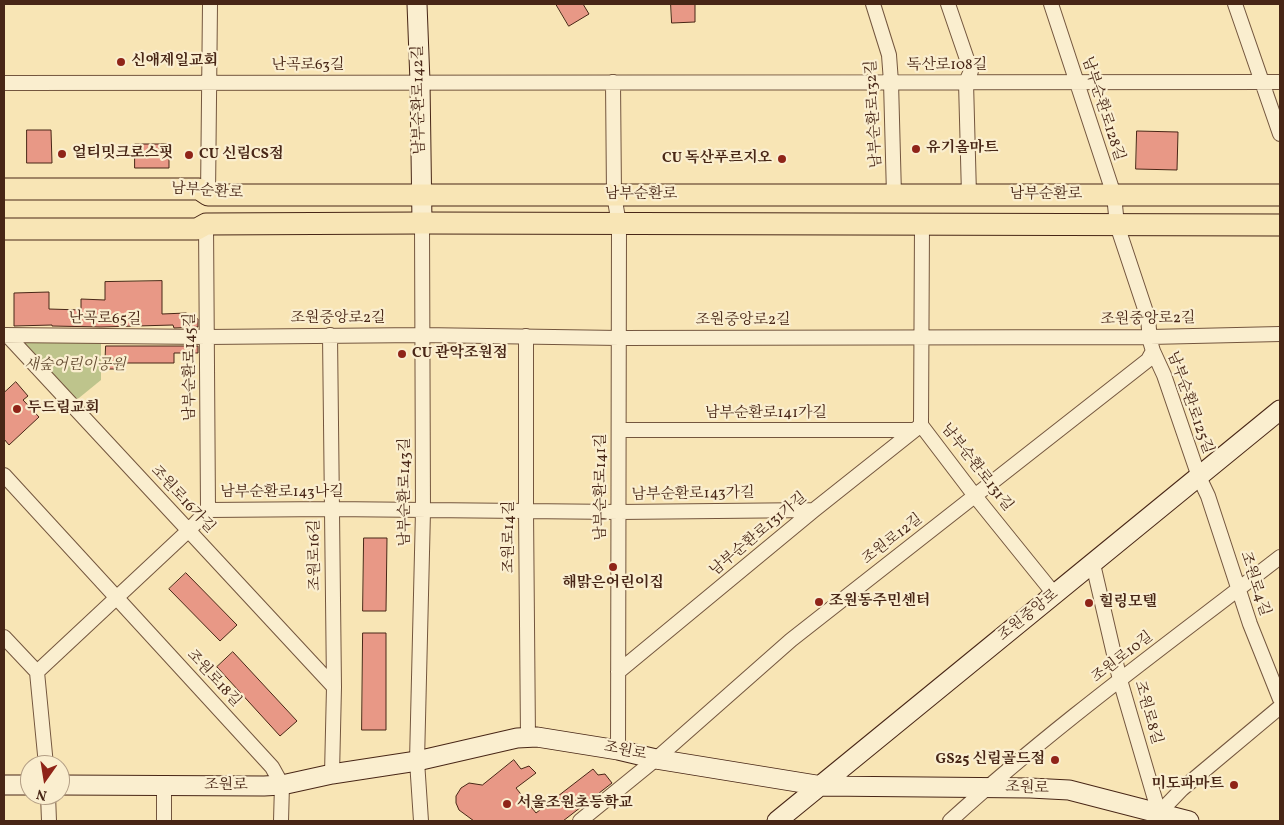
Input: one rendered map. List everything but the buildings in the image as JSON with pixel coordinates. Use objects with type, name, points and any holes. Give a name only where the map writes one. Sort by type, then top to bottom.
[{"type":"main road","name":"남부순환로","points":[[4,189],[200,189],[208,195],[1280,195]]},
{"type":"main road","name":"남부순환로","points":[[4,229],[197,229],[206,224],[422,223],[1280,225]]},
{"type":"street","points":[[208,195],[210,4]]},
{"type":"street","name":"남부순환로142길","points":[[417,4],[422,223]]},
{"type":"street","name":"남부순환로132길","points":[[873,4],[889,55],[894,195]]},
{"type":"street","points":[[948,4],[971,71],[966,82],[969,195]]},
{"type":"street","name":"남부순환로128길","points":[[1051,4],[1114,195],[1117,225]]},
{"type":"street","points":[[1236,4],[1280,134]]},
{"type":"street","name":"난곡로63길","points":[[4,83],[613,82]]},
{"type":"street","name":"독산로108길","points":[[613,82],[1280,82]]},
{"type":"street","name":"남부순환로141길","points":[[613,82],[614,195],[619,224],[618,750]]},
{"type":"street","name":"남부순환로143길","points":[[421,821],[418,761],[423,511],[422,223]]},
{"type":"street","name":"남부순환로145길","points":[[206,224],[208,510]]},
{"type":"street","name":"남부순환로131길","points":[[922,224],[922,336],[918,427],[1055,595]]},
{"type":"street","name":"남부순환로125길","points":[[1117,225],[1148,318],[1152,351],[1164,375],[1199,477]]},
{"type":"street","name":"조원중앙로2길","points":[[207,337],[330,335],[619,338],[1150,337],[1280,334]]},
{"type":"street","name":"난곡로65길","points":[[5,335],[207,337]]},
{"type":"street","name":"조원로16가길","points":[[5,335],[334,687]]},
{"type":"street","name":"조원로16길","points":[[330,335],[334,687],[332,774]]},
{"type":"street","name":"조원로14길","points":[[526,336],[528,737]]},
{"type":"street","name":"조원로12길","points":[[580,821],[792,640],[1148,360],[1152,351]]},
{"type":"street","name":"조원중앙로","points":[[777,821],[1280,410]]},
{"type":"street","name":"남부순환로141가길","points":[[619,430],[918,427]]},
{"type":"street","name":"남부순환로131가길","points":[[618,672],[918,427]]},
{"type":"street","name":"조원로18길","points":[[4,475],[272,767],[282,785]]},
{"type":"street","name":"조원로4길","points":[[1199,477],[1208,496],[1250,624],[1280,700]]},
{"type":"street","name":"남부순환로143나길","points":[[116,597],[208,510],[331,509],[423,511]]},
{"type":"street","name":"남부순환로143가길","points":[[423,511],[814,510]]},
{"type":"street","name":"조원로10길","points":[[950,821],[987,788],[1120,680],[1280,557]]},
{"type":"street","name":"조원로8길","points":[[1093,564],[1120,680],[1159,813]]},
{"type":"street","points":[[37,672],[116,597]]},
{"type":"street","points":[[4,636],[37,672],[45,755]]},
{"type":"street","points":[[1159,813],[1182,789],[1280,707]]},
{"type":"street","name":"조원로","points":[[70,785],[282,785],[332,774],[418,761],[528,737],[618,750],[822,786],[1069,790],[1189,821]]},
{"type":"street","points":[[4,785],[20,785]]},
{"type":"street","points":[[162,785],[164,789],[164,821]]},
{"type":"street","points":[[281,821],[282,785]]},
{"type":"street","points":[[48,805],[49,821]]},
{"type":"green space","name":"새숲어린이공원","points":[[14,338],[101,340],[101,380],[74,402]]},
{"type":"place","name":"신애제일교회","points":[[121,62]]},
{"type":"place","name":"유기올마트","points":[[916,149]]},
{"type":"place","name":"얼티밋크로스핏","points":[[62,154]]},
{"type":"place","name":"CU 신림CS점","points":[[189,155]]},
{"type":"place","name":"CU 독산푸르지오","points":[[782,159]]},
{"type":"place","name":"CU 관악조원점","points":[[402,354]]},
{"type":"place","name":"두드림교회","points":[[17,409]]},
{"type":"place","name":"해맑은어린이집","points":[[613,567]]},
{"type":"place","name":"조원동주민센터","points":[[819,602]]},
{"type":"place","name":"힐링모텔","points":[[1089,603]]},
{"type":"place","name":"GS25 신림골드점","points":[[1055,760]]},
{"type":"place","name":"미도파마트","points":[[1234,785]]},
{"type":"place","name":"서울조원초등학교","points":[[507,804]]}]
